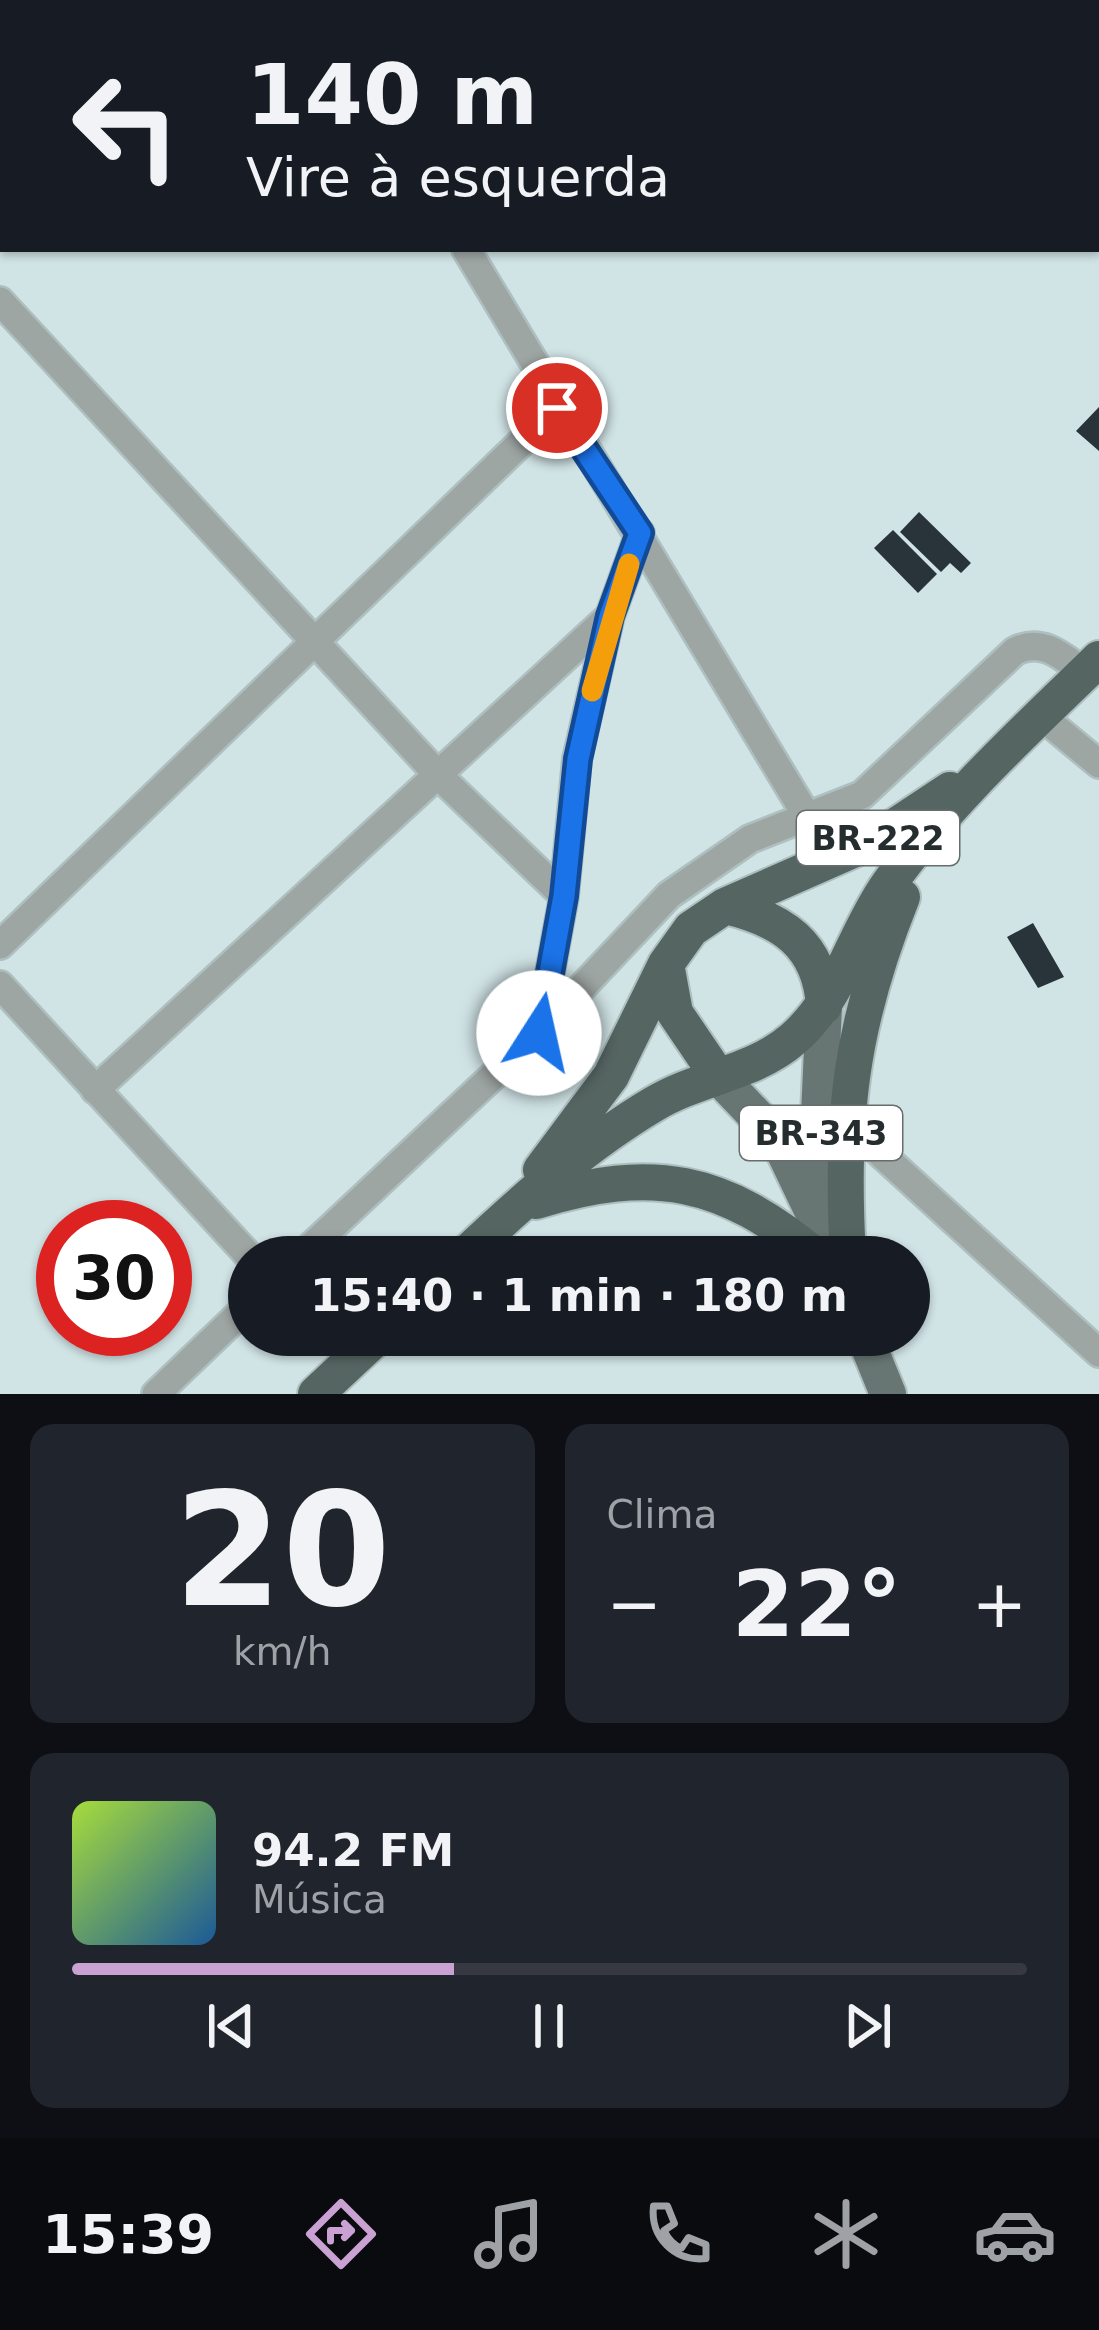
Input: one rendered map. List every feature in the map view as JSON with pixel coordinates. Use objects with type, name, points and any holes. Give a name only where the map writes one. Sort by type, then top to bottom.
[{"type":"highway","name":"BR-222","points":[[486,1236],[653,1105],[772,1055],[824,1006],[871,912],[922,844],[1013,741],[1092,666]]},
{"type":"highway","name":"BR-222","points":[[512,1213],[611,1076],[666,964],[691,929],[725,906],[873,841],[1013,741]]},
{"type":"highway","points":[[848,1236],[845,1121],[853,1051],[868,990],[922,844]]},
{"type":"highway","name":"BR-343","points":[[725,906],[793,932],[817,962],[824,1006]]},
{"type":"highway","name":"BR-343","points":[[666,964],[675,1013],[717,1075]]},
{"type":"highway","points":[[512,1213],[607,1183],[651,1180],[704,1187],[754,1210],[789,1236]]},
{"type":"highway","points":[[316,1394],[357,1356]]},
{"type":"main road","name":"BR-343","points":[[824,1006],[819,1115],[825,1170],[842,1236]]},
{"type":"main road","name":"BR-343","points":[[717,1075],[778,1139],[798,1172],[824,1236]]},
{"type":"street","points":[[468,252],[557,408],[640,533],[806,813]]},
{"type":"street","points":[[0,301],[440,776],[564,896]]},
{"type":"street","points":[[0,945],[557,408]]},
{"type":"street","points":[[539,1033],[564,896],[578,759],[610,616],[640,533]]},
{"type":"street","points":[[95,1090],[610,616]]},
{"type":"street","points":[[322,1236],[539,1033],[669,895],[750,839],[806,813],[837,808],[862,794],[1015,650],[1037,645],[1092,666]]},
{"type":"street","points":[[1040,715],[1099,764]]},
{"type":"street","points":[[0,985],[231,1236]]},
{"type":"street","points":[[845,1121],[1099,1353]]},
{"type":"street","points":[[156,1394],[228,1325]]},
{"type":"building","points":[[1099,407],[1099,451],[1076,431]]},
{"type":"building","points":[[919,512],[971,563],[961,573],[950,563],[941,572],[900,532]]},
{"type":"building","points":[[893,530],[937,574],[918,593],[874,548]]},
{"type":"building","points":[[1033,923],[1064,977],[1038,988],[1007,937]]},
{"type":"slow traffic","points":[[592,691],[610,616],[629,564]]},
{"type":"route","points":[[539,1033],[564,896],[588,706],[610,616],[640,533],[557,408]]}]
